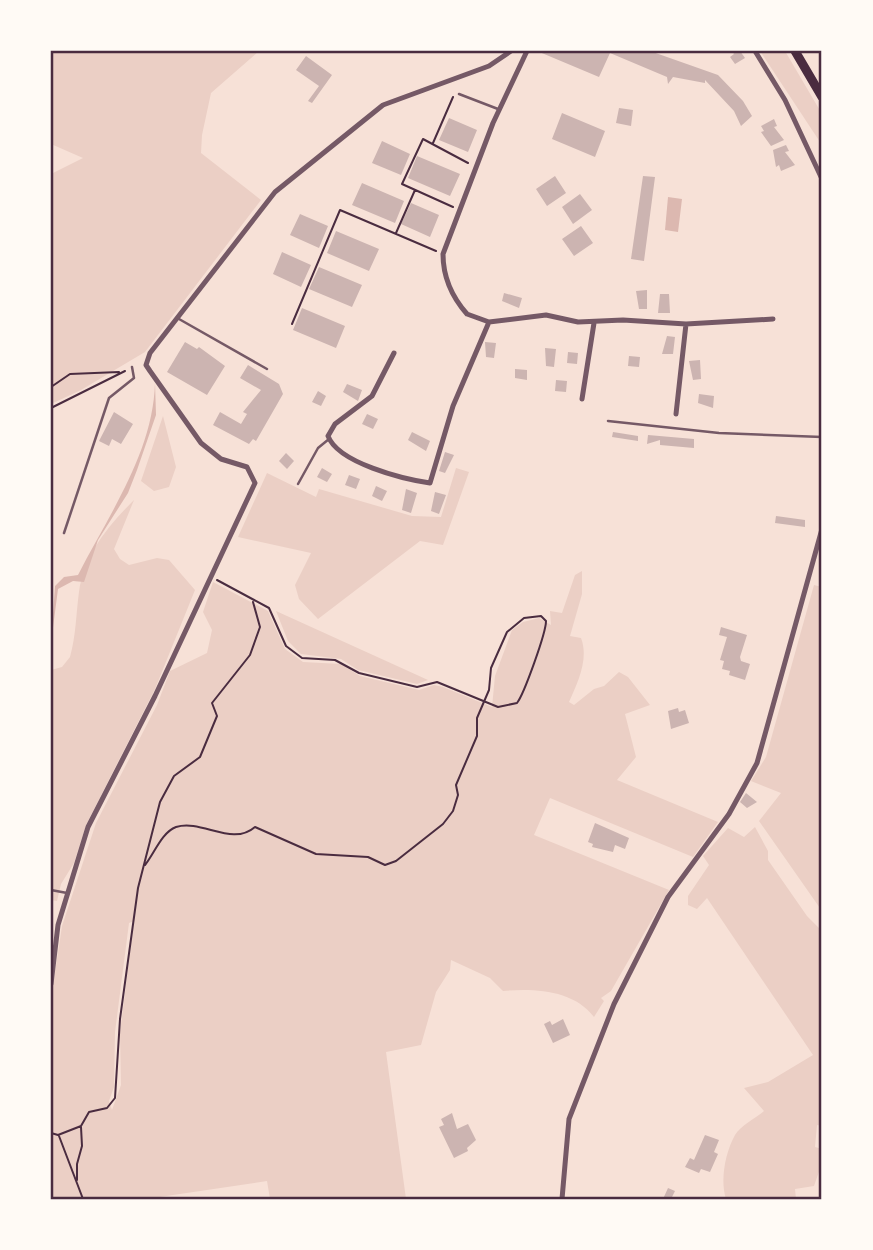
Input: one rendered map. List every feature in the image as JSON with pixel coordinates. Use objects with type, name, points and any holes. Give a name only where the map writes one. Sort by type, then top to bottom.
[{"type":"highway","points":[[795,51],[822,97]]},
{"type":"street","points":[[51,984],[58,925],[88,827],[255,483],[247,467],[221,459],[201,443],[146,365],[150,353],[275,192],[362,121],[394,99],[489,66],[511,51]]},
{"type":"street","points":[[527,51],[499,109],[443,254],[443,269],[459,306],[477,320],[489,321],[546,315],[594,323],[623,320],[686,324],[773,319]]},
{"type":"street","points":[[755,51],[785,100],[822,179]]},
{"type":"street","points":[[394,353],[372,396],[335,424],[328,439],[356,463],[430,483],[453,406],[489,321]]},
{"type":"street","points":[[582,399],[594,323]]},
{"type":"street","points":[[676,414],[686,324]]},
{"type":"street","points":[[562,1199],[569,1119],[614,1004],[668,897],[729,814],[757,763],[822,529]]},
{"type":"lane","points":[[457,94],[499,109]]},
{"type":"lane","points":[[179,318],[267,369]]},
{"type":"lane","points":[[64,533],[108,398],[134,378],[132,367]]},
{"type":"lane","points":[[608,421],[719,433],[822,437]]},
{"type":"lane","points":[[298,484],[318,448],[328,439]]},
{"type":"lane","points":[[51,890],[67,893]]},
{"type":"path","points":[[433,144],[457,94]]},
{"type":"path","points":[[460,210],[402,184],[423,139],[476,168]]},
{"type":"path","points":[[396,234],[415,189]]},
{"type":"path","points":[[292,324],[340,210],[443,254]]},
{"type":"path","points":[[51,408],[132,367]]},
{"type":"path","points":[[51,387],[70,374],[121,373]]},
{"type":"path","points":[[145,864],[168,832],[175,827],[243,835],[255,827],[316,854],[368,858],[385,865],[396,862],[443,824],[453,811],[457,802],[456,785],[477,736],[477,718],[484,703],[489,690],[491,668],[507,632],[524,618],[541,616],[546,621],[546,629],[529,670],[525,692],[517,703],[508,706],[484,703],[437,682],[417,687],[359,673],[335,660],[302,658],[286,646],[269,608],[212,576]]},
{"type":"path","points":[[77,1183],[76,1164],[82,1146],[81,1126],[89,1112],[107,1108],[116,1098],[120,1019],[131,923],[160,802],[174,776],[200,757],[217,716],[212,703],[250,655],[260,627],[252,599]]},
{"type":"path","points":[[51,1133],[58,1135],[81,1126]]},
{"type":"path","points":[[58,1135],[83,1199]]},
{"type":"shaded area","points":[[51,51],[259,51],[211,93],[201,153],[261,200],[145,352],[81,390],[51,404],[51,174],[83,158],[51,144]]},
{"type":"shaded area","points":[[760,51],[785,51],[822,114],[822,155],[820,142]]},
{"type":"shaded area","points":[[668,197],[682,199],[678,232],[665,230]]},
{"type":"shaded area","points":[[155,383],[156,415],[128,493],[98,540],[84,582],[73,581],[58,589],[51,643],[55,586],[64,577],[78,575],[127,482],[146,434]]},
{"type":"shaded area","points":[[163,416],[176,467],[169,487],[154,491],[141,481]]},
{"type":"shaded area","points":[[456,468],[469,472],[443,545],[420,541],[318,619],[299,599],[295,585],[311,553],[238,537],[267,473],[316,497],[319,489],[412,516],[441,517]]},
{"type":"shaded area","points":[[134,500],[114,549],[120,559],[129,565],[157,558],[169,560],[195,590],[155,689],[86,825],[74,863],[61,884],[57,901],[51,900],[51,670],[62,667],[70,657],[79,592],[92,553],[106,531]]},
{"type":"shaded area","points":[[582,571],[582,594],[570,636],[581,638],[584,654],[576,687],[569,702],[574,705],[594,689],[604,686],[619,672],[628,677],[650,705],[625,714],[636,757],[617,780],[718,822],[693,857],[550,798],[534,835],[669,890],[611,991],[601,998],[604,1001],[594,1017],[586,1008],[565,996],[540,991],[503,991],[490,978],[451,960],[450,970],[436,992],[421,1045],[386,1052],[406,1199],[270,1199],[267,1181],[146,1199],[51,1199],[51,999],[62,926],[96,823],[157,705],[170,671],[207,653],[212,630],[203,612],[213,582],[268,611],[285,649],[303,662],[341,664],[360,676],[419,690],[434,685],[443,687],[492,707],[495,676],[512,630],[523,622],[539,618],[551,625],[550,611],[562,613],[575,575]],"holes":[[[134,921],[120,1032],[121,1085],[112,1110],[109,1101],[114,1087],[115,1032],[129,923]]]},
{"type":"shaded area","points":[[814,585],[822,587],[822,911],[759,821],[781,793],[751,781],[766,757]]},
{"type":"shaded area","points":[[276,611],[428,680],[417,684],[358,670],[341,659],[301,654],[288,641]]},
{"type":"shaded area","points":[[755,827],[768,851],[768,860],[807,916],[822,931],[822,1126],[817,1125],[815,1147],[822,1149],[822,1163],[814,1186],[795,1189],[796,1199],[726,1199],[724,1176],[731,1142],[741,1128],[764,1111],[744,1088],[768,1082],[813,1055],[707,898],[697,909],[688,905],[688,896],[709,865],[703,856],[728,828],[744,837]]},
{"type":"building","points":[[537,51],[650,51],[718,75],[743,101],[752,116],[741,126],[734,111],[705,80],[705,83],[673,77],[668,84],[667,77],[610,53],[599,77]]},
{"type":"building","points":[[732,51],[740,51],[745,58],[735,64],[730,57],[734,54]]},
{"type":"building","points":[[306,56],[332,75],[312,103],[308,101],[319,86],[296,70]]},
{"type":"building","points":[[619,108],[633,110],[631,126],[616,123]]},
{"type":"building","points":[[562,113],[605,131],[595,157],[552,139]]},
{"type":"building","points":[[449,118],[477,130],[468,152],[439,140]]},
{"type":"building","points":[[774,119],[777,126],[774,127],[784,140],[771,146],[761,132],[764,131],[761,126]]},
{"type":"building","points":[[382,141],[410,154],[401,175],[372,163]]},
{"type":"building","points":[[786,145],[789,151],[785,152],[795,165],[781,171],[779,165],[776,167],[773,150]]},
{"type":"building","points":[[417,156],[460,174],[450,196],[408,178]]},
{"type":"building","points":[[555,176],[566,193],[547,206],[536,189]]},
{"type":"building","points":[[643,176],[655,177],[644,261],[631,259]]},
{"type":"building","points":[[362,183],[404,201],[395,223],[352,205]]},
{"type":"building","points":[[580,194],[592,210],[573,224],[562,207]]},
{"type":"building","points":[[411,203],[439,215],[430,237],[401,224]]},
{"type":"building","points":[[300,214],[328,226],[319,248],[290,235]]},
{"type":"building","points":[[581,226],[593,243],[574,256],[562,239]]},
{"type":"building","points":[[336,231],[379,249],[369,271],[327,253]]},
{"type":"building","points":[[282,252],[311,265],[301,287],[273,274]]},
{"type":"building","points":[[319,267],[362,285],[352,307],[309,289]]},
{"type":"building","points":[[647,290],[647,309],[639,309],[636,291]]},
{"type":"building","points":[[504,293],[522,298],[519,308],[502,301]]},
{"type":"building","points":[[660,294],[669,294],[670,313],[658,313]]},
{"type":"building","points":[[302,308],[345,326],[336,348],[293,330]]},
{"type":"building","points":[[667,336],[675,337],[673,354],[662,354]]},
{"type":"building","points":[[185,342],[197,349],[199,347],[225,366],[207,395],[167,372]]},
{"type":"building","points":[[485,342],[496,343],[494,358],[486,357]]},
{"type":"building","points":[[545,348],[556,349],[554,367],[546,366]]},
{"type":"building","points":[[568,352],[578,353],[577,364],[567,363]]},
{"type":"building","points":[[629,356],[640,357],[639,367],[628,366]]},
{"type":"building","points":[[700,360],[701,379],[693,380],[689,361]]},
{"type":"building","points":[[248,365],[279,384],[283,394],[256,441],[253,439],[249,444],[213,425],[220,412],[241,424],[247,414],[243,412],[261,390],[240,378]]},
{"type":"building","points":[[515,369],[527,370],[527,380],[515,378]]},
{"type":"building","points":[[556,380],[567,381],[566,392],[555,391]]},
{"type":"building","points":[[347,384],[362,390],[358,401],[343,392]]},
{"type":"building","points":[[318,391],[326,396],[321,406],[312,402]]},
{"type":"building","points":[[699,394],[714,396],[713,408],[698,403]]},
{"type":"building","points":[[114,412],[133,424],[121,444],[112,439],[109,446],[99,441]]},
{"type":"building","points":[[367,414],[378,419],[373,429],[362,424]]},
{"type":"building","points":[[412,432],[430,441],[426,451],[408,440]]},
{"type":"building","points":[[613,432],[638,436],[638,441],[612,437]]},
{"type":"building","points":[[648,435],[694,439],[694,448],[660,445],[660,440],[647,444]]},
{"type":"building","points":[[445,452],[454,455],[445,473],[439,471]]},
{"type":"building","points":[[286,453],[294,461],[287,469],[279,461]]},
{"type":"building","points":[[322,468],[332,474],[327,482],[317,477]]},
{"type":"building","points":[[349,475],[360,479],[356,489],[345,485]]},
{"type":"building","points":[[376,486],[387,491],[382,501],[372,496]]},
{"type":"building","points":[[406,489],[417,493],[411,513],[402,510]]},
{"type":"building","points":[[435,492],[446,495],[439,514],[431,511]]},
{"type":"building","points":[[776,516],[805,520],[805,527],[775,523]]},
{"type":"building","points":[[721,627],[747,635],[740,657],[741,661],[750,664],[745,680],[729,675],[730,671],[722,669],[724,661],[720,660],[727,637],[719,635]]},
{"type":"building","points":[[678,708],[679,712],[685,710],[689,723],[671,729],[668,711]]},
{"type":"building","points":[[746,793],[757,802],[747,808],[740,802]]},
{"type":"building","points":[[595,823],[629,838],[625,849],[615,845],[613,852],[592,847],[593,844],[588,842]]},
{"type":"building","points":[[563,1019],[570,1035],[553,1043],[544,1024],[550,1021],[552,1025]]},
{"type":"building","points":[[452,1113],[457,1129],[468,1124],[476,1140],[467,1148],[468,1151],[454,1158],[439,1127],[444,1125],[441,1119]]},
{"type":"building","points":[[705,1135],[719,1140],[714,1152],[718,1154],[710,1172],[701,1169],[699,1173],[685,1167],[690,1158],[694,1160]]},
{"type":"building","points":[[668,1188],[675,1191],[671,1199],[663,1199]]}]
